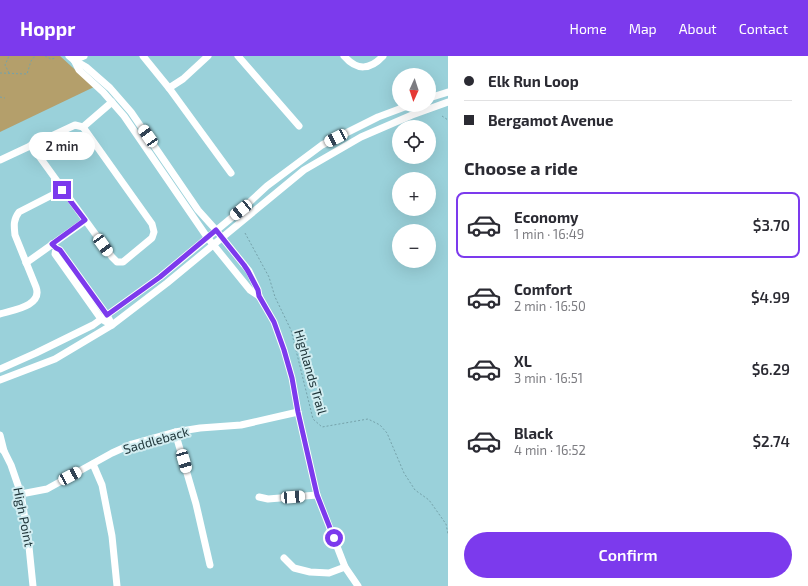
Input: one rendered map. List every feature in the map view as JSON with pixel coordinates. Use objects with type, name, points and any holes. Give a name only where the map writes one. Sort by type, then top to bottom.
[{"type":"street","points":[[72,57],[84,56]]},
{"type":"street","points":[[143,56],[169,88],[232,173]]},
{"type":"street","points":[[169,88],[183,79],[208,56]]},
{"type":"street","points":[[238,56],[299,126]]},
{"type":"street","points":[[344,56],[356,67],[363,67],[377,62],[383,56]]},
{"type":"street","points":[[72,57],[79,70],[103,92],[136,133],[213,244],[253,293],[259,296]]},
{"type":"street","points":[[72,57],[86,66],[110,88],[131,112],[198,210],[222,237],[248,271],[253,280],[259,296],[274,322],[284,350],[292,378],[298,412],[317,495],[345,567],[358,586]]},
{"type":"street","points":[[436,96],[448,92]]},
{"type":"street","points":[[83,127],[112,102]]},
{"type":"street","points":[[0,380],[55,359],[112,325],[167,283],[304,170],[361,137],[412,115],[448,102]]},
{"type":"street","points":[[0,369],[93,325],[160,277],[241,210],[267,186],[322,145],[378,117],[392,112]]},
{"type":"street","points":[[0,160],[76,125],[83,127],[152,224],[154,232],[152,238],[123,262],[118,262],[112,257],[31,146]]},
{"type":"street","points":[[0,314],[30,304],[37,295],[36,287],[15,235],[15,217],[19,212],[62,190]]},
{"type":"street","points":[[26,263],[54,246],[85,220]]},
{"type":"street","points":[[54,246],[55,254],[104,317],[112,325]]},
{"type":"street","points":[[246,285],[253,280]]},
{"type":"street","name":"Saddleback","points":[[22,494],[47,489],[112,453],[132,444],[175,432],[200,428],[241,425],[298,412]]},
{"type":"street","points":[[175,432],[196,504],[210,565]]},
{"type":"street","name":"High Point","points":[[0,435],[2,450],[11,465],[22,494],[33,586]]},
{"type":"street","points":[[93,464],[102,484],[112,536],[117,586]]},
{"type":"street","points":[[259,496],[268,499],[317,495]]},
{"type":"street","points":[[284,558],[294,568],[310,572],[329,572],[345,567]]},
{"type":"path","points":[[9,56],[6,65],[9,73]]},
{"type":"path","points":[[0,73],[26,74],[31,61],[35,56]]},
{"type":"path","points":[[45,56],[51,59],[56,58]]},
{"type":"path","points":[[0,97],[5,98]]},
{"type":"path","points":[[442,116],[448,120]]},
{"type":"path","name":"Highlands Trail","points":[[245,233],[269,277],[271,288],[291,330],[313,419],[322,427],[368,419],[380,425],[387,433],[404,473],[415,490],[429,500],[446,524],[448,534]]},
{"type":"shaded area","points":[[0,56],[60,56],[94,87],[0,132]]},
{"type":"route","points":[[62,190],[85,220],[52,244],[60,250],[107,315],[160,277],[216,230],[244,265],[274,322],[284,350],[292,378],[298,412],[317,495],[334,538]]}]
